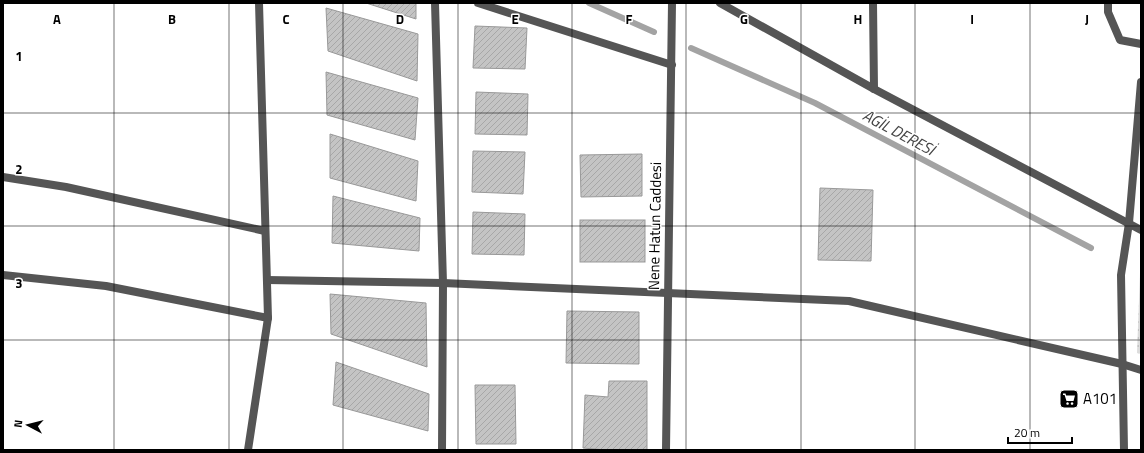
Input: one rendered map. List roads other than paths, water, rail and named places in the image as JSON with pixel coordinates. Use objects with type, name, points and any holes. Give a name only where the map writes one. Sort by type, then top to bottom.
[{"type":"street","points":[[248,450],[268,318],[259,3]]},
{"type":"street","points":[[435,3],[443,283],[442,450]]},
{"type":"street","points":[[478,3],[672,65]]},
{"type":"street","name":"Nene Hatun Caddesi","points":[[666,450],[672,3]]},
{"type":"street","points":[[720,3],[874,90],[1141,230]]},
{"type":"street","points":[[873,3],[874,90]]},
{"type":"street","points":[[1108,3],[1108,12],[1120,40],[1141,44]]},
{"type":"street","points":[[1124,450],[1121,275],[1129,224],[1141,82]]},
{"type":"street","points":[[3,177],[66,187],[266,232]]},
{"type":"street","points":[[3,275],[106,286],[268,318]]},
{"type":"street","points":[[267,280],[443,283],[849,301],[1122,364],[1141,370]]},
{"type":"waterway","name":"AGİL DERESİ","points":[[589,3],[654,32]]},
{"type":"waterway","name":"AGİL DERESİ","points":[[691,48],[815,103],[1091,248]]},
{"type":"place","name":"A101","points":[[1069,399]]}]
